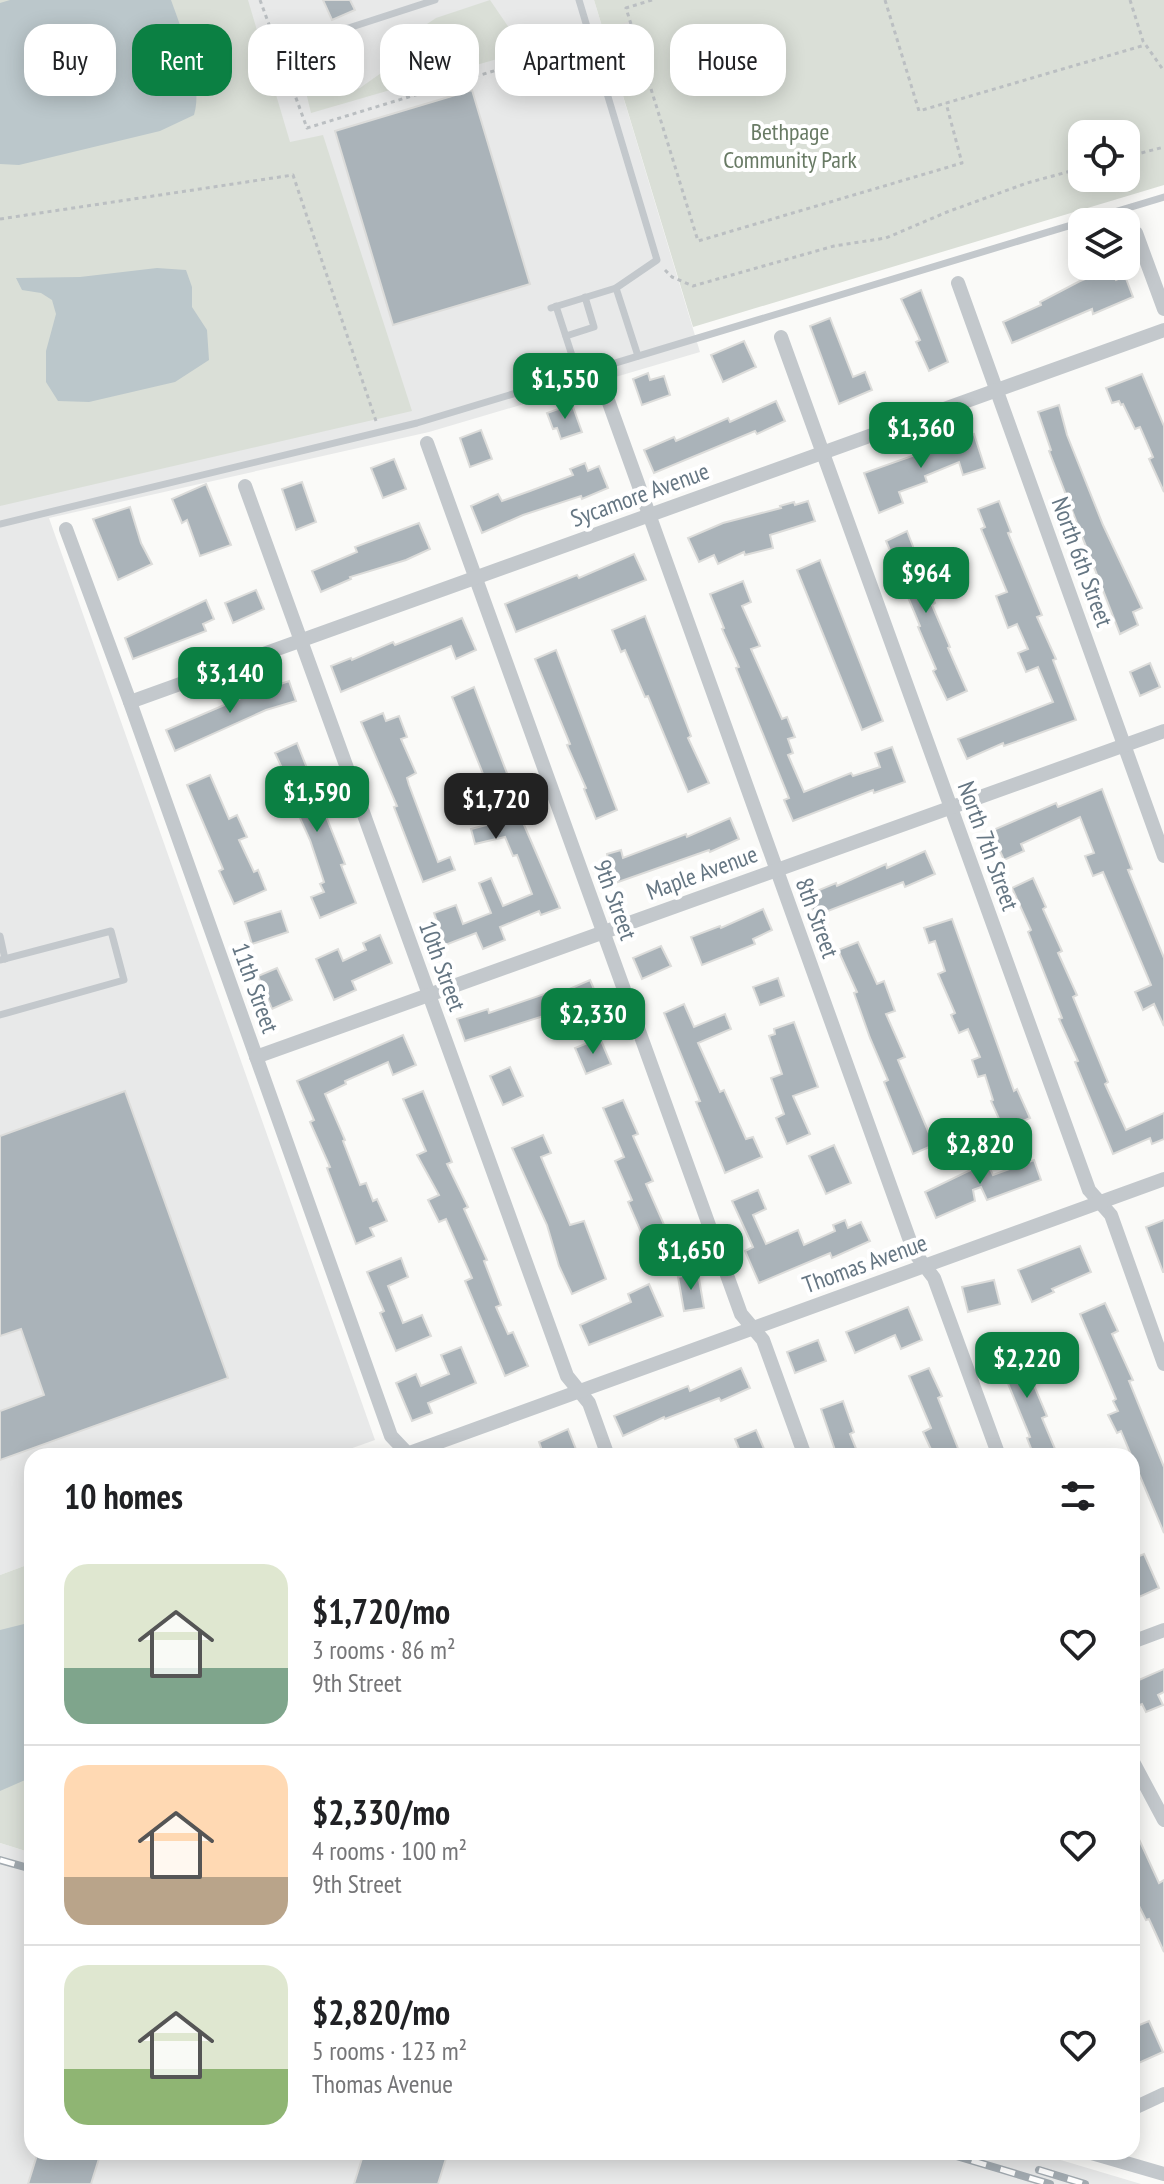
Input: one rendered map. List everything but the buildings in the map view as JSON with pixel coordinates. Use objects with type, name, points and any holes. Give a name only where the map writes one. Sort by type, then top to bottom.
[{"type":"street","points":[[1140,244],[1164,309]]},
{"type":"street","name":"North 6th Street","points":[[958,283],[1164,856]]},
{"type":"street","name":"Sycamore Avenue","points":[[130,702],[1164,330]]},
{"type":"street","name":"North 7th Street","points":[[781,337],[1089,1190],[1111,1215],[1164,1364]]},
{"type":"street","name":"8th Street","points":[[604,389],[914,1252],[934,1278],[996,1448]]},
{"type":"street","name":"9th Street","points":[[427,443],[741,1314],[763,1340],[802,1448]]},
{"type":"street","name":"10th Street","points":[[245,486],[567,1376],[589,1403],[605,1448]]},
{"type":"street","name":"11th Street","points":[[66,529],[391,1436],[400,1448]]},
{"type":"street","name":"Maple Avenue","points":[[256,1057],[1164,731]]},
{"type":"street","name":"Thomas Avenue","points":[[425,1448],[1164,1179]]},
{"type":"street","points":[[1140,1639],[1164,1630]]},
{"type":"street","points":[[1140,1775],[1164,1820]]},
{"type":"street","points":[[1140,2105],[1164,2094]]},
{"type":"street","points":[[1116,2160],[1164,2174]]},
{"type":"lane","points":[[361,24],[435,0]]},
{"type":"lane","points":[[578,374],[554,307],[616,288],[657,260],[579,0]]},
{"type":"lane","points":[[0,524],[380,432],[1164,197]]},
{"type":"lane","points":[[616,288],[638,356]]},
{"type":"lane","points":[[566,336],[594,327],[585,297]]},
{"type":"lane","points":[[0,936],[3,960],[111,931],[124,980],[0,1015]]},
{"type":"path","points":[[260,0],[307,128],[495,71]]},
{"type":"path","points":[[652,0],[626,8],[698,241],[962,163],[946,103]]},
{"type":"path","points":[[885,0],[919,111],[1145,45]]},
{"type":"path","points":[[1130,0],[1145,45],[1164,71]]},
{"type":"path","points":[[1140,153],[1164,147]]},
{"type":"path","points":[[657,260],[672,277],[693,286],[834,246],[886,238],[1027,183],[1068,172]]},
{"type":"path","points":[[0,219],[293,175],[380,432]]},
{"type":"shaded area","points":[[0,0],[594,0],[601,24],[495,24],[495,96],[623,96],[700,352],[429,432],[49,518],[375,1440],[352,1448],[24,1448],[24,1566],[0,1575]]},
{"type":"shaded area","points":[[10,0],[171,0],[180,24],[132,24],[132,96],[196,96],[194,115],[160,131],[19,165],[0,164],[0,3]]},
{"type":"shaded area","points":[[157,268],[186,270],[192,287],[192,307],[207,330],[209,360],[175,382],[89,402],[58,401],[46,382],[46,351],[56,314],[52,300],[41,293],[22,290],[16,278],[80,277]]},
{"type":"shaded area","points":[[24,1624],[24,1780],[0,1791],[0,1630]]},
{"type":"shaded area","points":[[0,1843],[24,1850],[24,2160],[1061,2160],[1141,2184],[0,2184]]},
{"type":"green space","points":[[0,0],[248,0],[255,24],[248,24],[248,96],[276,96],[290,142],[323,135],[412,411],[0,506]]},
{"type":"green space","points":[[490,0],[506,24],[495,24],[495,60],[479,64],[479,24],[427,24],[436,18]]},
{"type":"green space","name":"Bethpage Community Park","points":[[594,0],[1164,0],[1164,185],[1088,208],[1068,208],[1068,214],[693,327],[623,96],[654,96],[654,24],[601,24]]},
{"type":"green space","points":[[380,74],[380,93],[311,113],[307,96],[364,96],[364,85]]},
{"type":"green space","points":[[24,1566],[24,1850],[0,1843],[0,1575]]},
{"type":"railway","points":[[0,1860],[24,1867]]},
{"type":"railway","points":[[970,2160],[1050,2184]]},
{"type":"railway","points":[[1039,2170],[1085,2184]]}]
